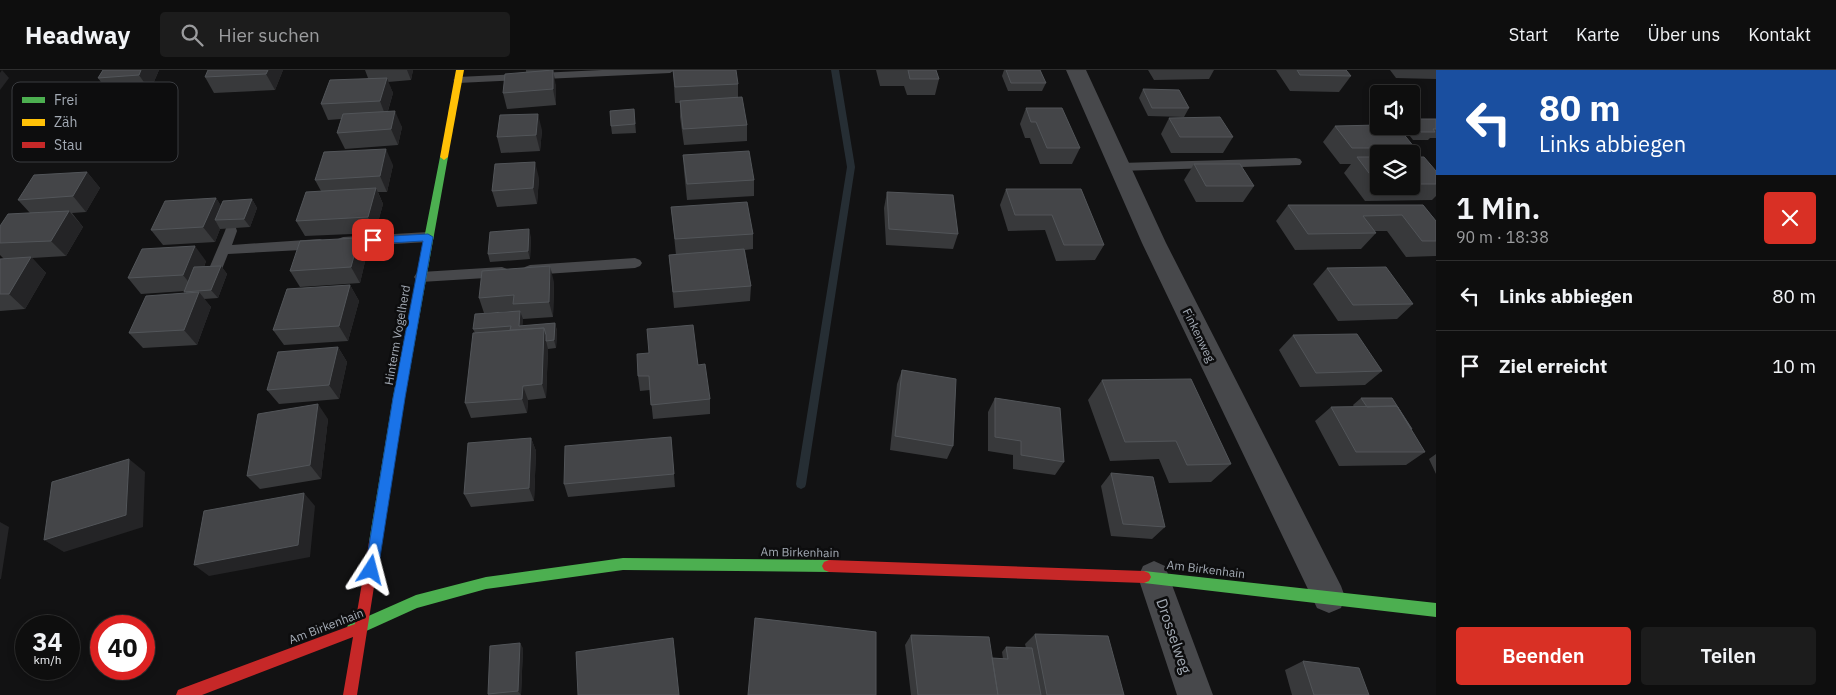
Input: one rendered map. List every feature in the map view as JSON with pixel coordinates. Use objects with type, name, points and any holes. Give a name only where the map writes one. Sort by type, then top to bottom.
[{"type":"street","name":"Finkenweg","points":[[1076,70],[1154,243],[1329,597]]},
{"type":"street","name":"Hinterm Vogelherd","points":[[350,695],[398,407],[459,75]]},
{"type":"street","name":"Am Birkenhain","points":[[183,695],[362,628],[416,602],[486,583],[623,564],[795,565],[1154,577],[1436,610]]},
{"type":"street","name":"Drosselweg","points":[[1154,577],[1194,695]]},
{"type":"lane","points":[[459,75],[670,70]]},
{"type":"lane","points":[[1120,167],[1296,162]]},
{"type":"lane","points":[[215,271],[232,231]]},
{"type":"lane","points":[[224,250],[428,237]]},
{"type":"lane","points":[[421,277],[635,263]]},
{"type":"building","points":[[103,70],[141,70],[139,75],[98,78]]},
{"type":"building","points":[[208,70],[268,70],[266,74],[205,77]]},
{"type":"building","points":[[553,70],[553,89],[503,93],[505,74]]},
{"type":"building","points":[[673,70],[736,70],[738,84],[675,87]]},
{"type":"building","points":[[908,70],[936,70],[939,79],[910,79]]},
{"type":"building","points":[[1006,70],[1040,70],[1046,83],[1011,83]]},
{"type":"building","points":[[1297,70],[1346,70],[1351,76],[1300,75]]},
{"type":"building","points":[[387,78],[380,101],[321,104],[330,80]]},
{"type":"building","points":[[1143,89],[1179,90],[1189,108],[1152,108]]},
{"type":"building","points":[[742,97],[747,125],[683,129],[680,101]]},
{"type":"building","points":[[1026,108],[1062,108],[1080,148],[1047,148],[1036,122],[1031,122]]},
{"type":"building","points":[[634,109],[635,124],[611,126],[610,111]]},
{"type":"building","points":[[395,111],[391,129],[337,133],[343,114]]},
{"type":"building","points":[[538,114],[536,135],[497,137],[500,115]]},
{"type":"building","points":[[1220,117],[1233,137],[1180,137],[1169,118]]},
{"type":"building","points":[[1420,119],[1436,119],[1436,129],[1433,129],[1435,132],[1421,132]]},
{"type":"building","points":[[1370,125],[1370,135],[1404,135],[1413,145],[1370,145],[1370,148],[1352,148],[1335,126]]},
{"type":"building","points":[[386,149],[380,176],[315,180],[324,152]]},
{"type":"building","points":[[749,151],[754,180],[687,184],[683,155]]},
{"type":"building","points":[[1357,157],[1370,157],[1370,174]]},
{"type":"building","points":[[1420,157],[1424,157],[1436,171],[1436,184],[1420,184]]},
{"type":"building","points":[[535,162],[533,188],[492,191],[495,164]]},
{"type":"building","points":[[1194,164],[1240,164],[1254,186],[1206,186]]},
{"type":"building","points":[[87,172],[73,196],[18,200],[34,175]]},
{"type":"building","points":[[376,188],[368,217],[296,221],[306,192]]},
{"type":"building","points":[[1006,189],[1081,189],[1104,245],[1064,245],[1052,215],[1015,215]]},
{"type":"building","points":[[887,192],[953,195],[958,234],[889,229]]},
{"type":"building","points":[[216,198],[203,227],[151,230],[165,201]]},
{"type":"building","points":[[252,199],[244,219],[215,220],[223,201]]},
{"type":"building","points":[[747,202],[753,234],[675,239],[671,207]]},
{"type":"building","points":[[1288,205],[1423,205],[1436,221],[1436,241],[1422,241],[1402,215],[1363,216],[1376,233],[1308,234]]},
{"type":"building","points":[[69,211],[51,241],[0,243],[0,226],[8,214]]},
{"type":"building","points":[[529,229],[528,251],[488,254],[490,232]]},
{"type":"building","points":[[359,238],[351,267],[290,271],[300,241]]},
{"type":"building","points":[[195,246],[183,275],[128,278],[142,249]]},
{"type":"building","points":[[744,249],[751,286],[673,292],[669,255]]},
{"type":"building","points":[[31,257],[9,294],[0,294],[0,259]]},
{"type":"building","points":[[221,266],[211,290],[184,292],[194,267]]},
{"type":"building","points":[[550,266],[549,302],[513,304],[514,295],[479,298],[482,271]]},
{"type":"building","points":[[1386,267],[1413,304],[1353,305],[1327,268]]},
{"type":"building","points":[[350,285],[339,326],[273,330],[287,289]]},
{"type":"building","points":[[199,292],[184,330],[129,333],[146,296]]},
{"type":"building","points":[[520,311],[519,326],[555,323],[554,340],[546,341],[544,328],[510,330],[511,326],[473,329],[475,314]]},
{"type":"building","points":[[693,325],[698,365],[705,364],[710,399],[651,405],[649,376],[638,376],[637,354],[649,353],[647,329]]},
{"type":"building","points":[[544,328],[542,384],[523,386],[522,399],[465,403],[473,333]]},
{"type":"building","points":[[1357,334],[1382,371],[1316,373],[1293,335]]},
{"type":"building","points":[[338,347],[329,385],[267,390],[278,352]]},
{"type":"building","points":[[902,370],[956,379],[953,446],[895,436]]},
{"type":"building","points":[[1191,379],[1231,464],[1187,465],[1176,441],[1125,442],[1102,380]]},
{"type":"building","points":[[995,398],[1060,408],[1064,462],[1021,455],[1021,441],[995,437]]},
{"type":"building","points":[[1361,398],[1392,398],[1412,429],[1397,406],[1367,407]]},
{"type":"building","points":[[318,404],[310,465],[247,476],[258,414]]},
{"type":"building","points":[[1397,406],[1425,452],[1356,452],[1331,407]]},
{"type":"building","points":[[671,437],[674,474],[564,484],[565,446]]},
{"type":"building","points":[[531,438],[529,488],[464,494],[468,443]]},
{"type":"building","points":[[129,459],[126,515],[44,540],[52,482]]},
{"type":"building","points":[[1111,473],[1153,477],[1165,527],[1123,524]]},
{"type":"building","points":[[304,493],[298,545],[194,565],[204,511]]},
{"type":"building","points":[[755,618],[876,632],[876,695],[748,695]]},
{"type":"building","points":[[1035,634],[1108,636],[1124,695],[1047,695]]},
{"type":"building","points":[[911,635],[989,637],[998,695],[918,695]]},
{"type":"building","points":[[673,638],[679,695],[578,695],[576,652]]},
{"type":"building","points":[[520,643],[518,691],[488,694],[490,646]]},
{"type":"building","points":[[1006,647],[1032,648],[1041,695],[998,695],[992,658],[1008,659]]},
{"type":"building","points":[[1303,661],[1359,668],[1369,695],[1314,695]]},
{"type":"waterway","points":[[801,484],[851,167],[835,70]]},
{"type":"traffic: fast","points":[[375,542],[399,397],[444,157]]},
{"type":"traffic: fast","points":[[353,630],[416,602],[486,583],[623,564],[829,566]]},
{"type":"traffic: fast","points":[[1144,577],[1436,610]]},
{"type":"traffic: slow","points":[[444,157],[460,70]]},
{"type":"traffic: jam","points":[[350,695],[375,542]]},
{"type":"traffic: jam","points":[[829,566],[1144,577]]},
{"type":"traffic: jam","points":[[183,695],[353,630]]},
{"type":"route","points":[[371,570],[428,237],[373,240]]}]
